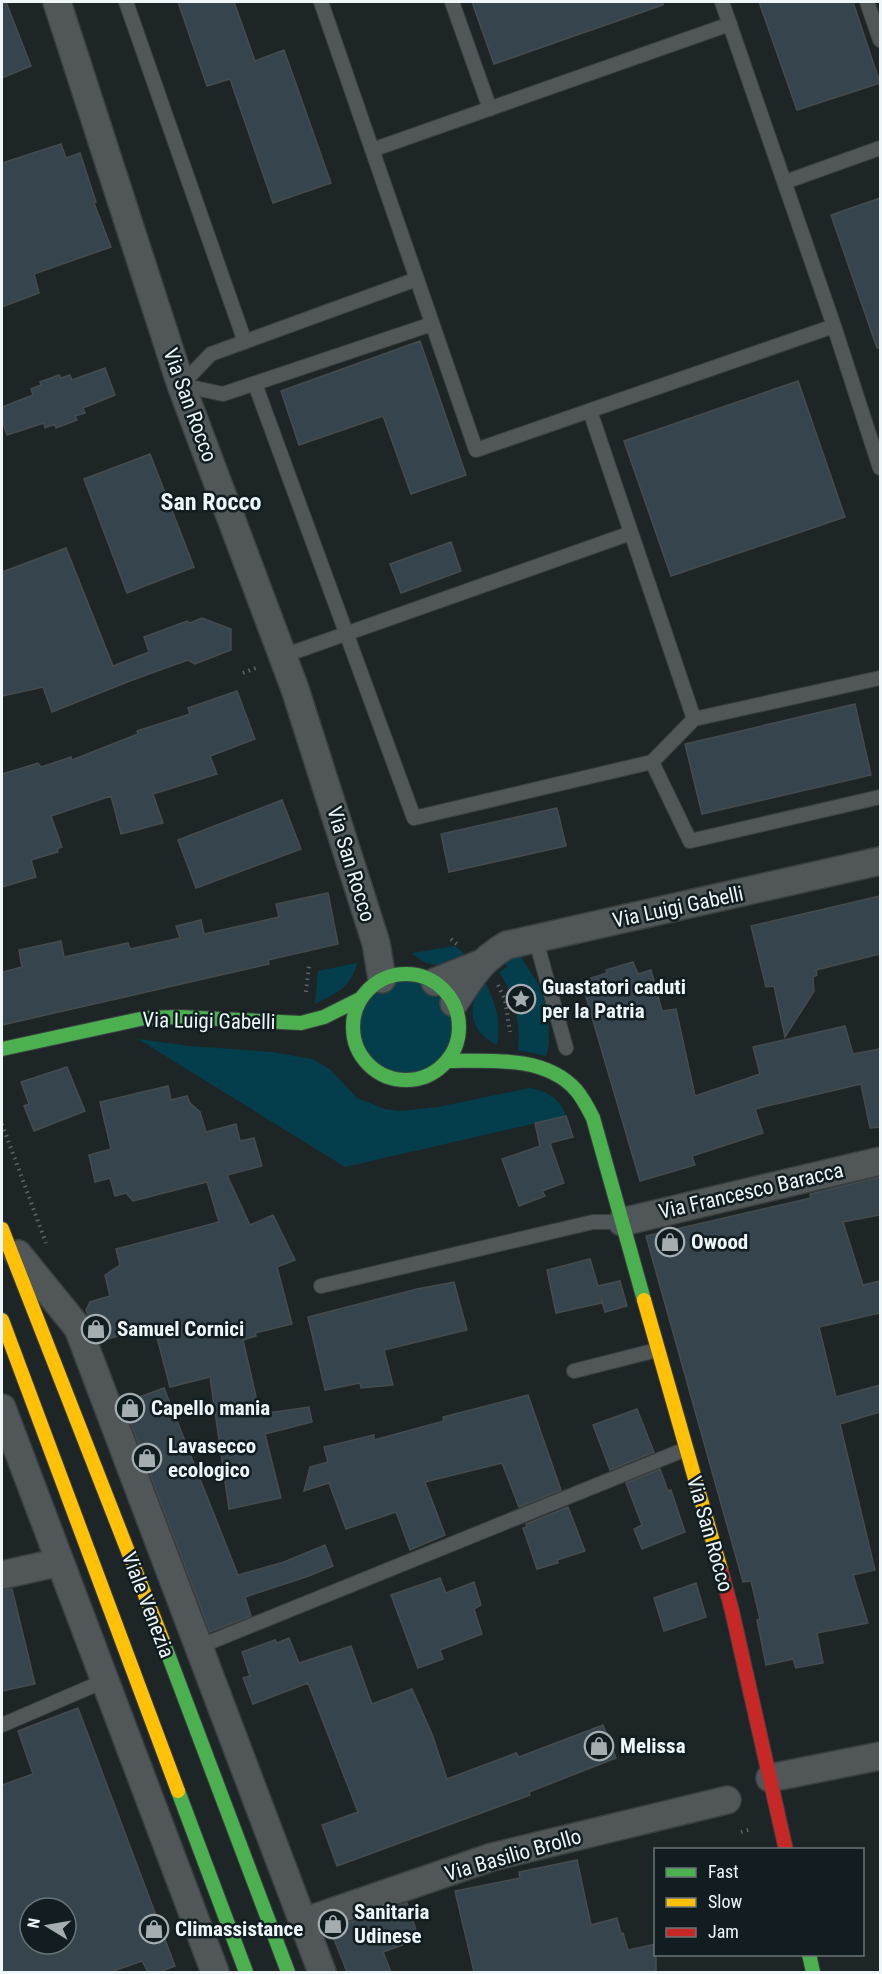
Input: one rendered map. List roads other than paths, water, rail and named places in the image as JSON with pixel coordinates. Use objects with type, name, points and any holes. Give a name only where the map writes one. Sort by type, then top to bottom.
[{"type":"street","name":"Via San Rocco","points":[[60,2],[181,385],[283,656],[388,977]]},
{"type":"street","name":"Via Luigi Gabelli","points":[[454,1003],[488,973],[492,954],[507,945],[880,861]]},
{"type":"street","points":[[344,1044],[361,1056],[372,1068],[387,1077],[403,1080],[419,1078],[435,1072],[447,1061],[455,1048],[469,1039],[454,1003],[446,992],[435,982],[409,973],[388,977],[370,987],[360,999],[352,1026],[354,1041],[361,1056]]},
{"type":"street","name":"Via Luigi Gabelli","points":[[435,982],[488,973]]},
{"type":"street","name":"Via Luigi Gabelli","points":[[301,1023],[324,1017],[360,999]]},
{"type":"street","name":"Via Luigi Gabelli","points":[[5,1049],[145,1018],[271,1015],[301,1023],[320,1032]]},
{"type":"street","name":"Via San Rocco","points":[[469,1039],[507,1062]]},
{"type":"street","name":"Via San Rocco","points":[[447,1061],[507,1062],[535,1067],[569,1083],[582,1098],[593,1118],[732,1611],[786,1848]]},
{"type":"street","name":"Via Francesco Baracca","points":[[622,1222],[880,1161]]},
{"type":"street","name":"Viale Venezia","points":[[3,1233],[78,1328],[322,1972]]},
{"type":"street","name":"Viale Venezia","points":[[3,1233],[137,1573],[288,1972]]},
{"type":"street","name":"Viale Venezia","points":[[2,1320],[246,1972]]},
{"type":"street","points":[[2,1408],[215,1972]]},
{"type":"street","points":[[2,1575],[60,1562]]},
{"type":"street","points":[[770,1778],[880,1756]]},
{"type":"street","name":"Via Basilio Brollo","points":[[303,1922],[492,1857],[727,1800]]},
{"type":"street","points":[[809,1956],[813,1972]]},
{"type":"lane","points":[[126,2],[245,342]]},
{"type":"lane","points":[[321,2],[476,450],[834,326]]},
{"type":"lane","points":[[452,2],[490,109]]},
{"type":"lane","points":[[722,2],[834,326],[880,468]]},
{"type":"lane","points":[[867,2],[880,40]]},
{"type":"lane","points":[[372,150],[730,24]]},
{"type":"lane","points":[[785,182],[880,148]]},
{"type":"lane","points":[[181,385],[211,354],[417,279]]},
{"type":"lane","points":[[181,385],[224,394],[432,324]]},
{"type":"lane","points":[[255,384],[414,818],[652,762],[694,719],[880,678]]},
{"type":"lane","points":[[590,411],[694,719]]},
{"type":"lane","points":[[283,656],[631,533]]},
{"type":"lane","points":[[652,762],[690,841],[880,797]]},
{"type":"lane","points":[[535,937],[566,1048]]},
{"type":"lane","points":[[321,1286],[593,1222],[622,1222]]},
{"type":"lane","points":[[574,1371],[657,1350]]},
{"type":"lane","name":"Viale Venezia","points":[[198,1647],[686,1449]]},
{"type":"lane","points":[[2,1725],[105,1681]]},
{"type":"place","name":"Guastatori caduti per la Patria","points":[[521,999]]},
{"type":"place","name":"Owood","points":[[670,1242]]},
{"type":"place","name":"Samuel Cornici","points":[[96,1329]]},
{"type":"place","name":"Capello mania","points":[[130,1408]]},
{"type":"place","name":"Lavasecco ecologico","points":[[147,1458]]},
{"type":"place","name":"Melissa","points":[[599,1746]]},
{"type":"place","name":"Sanitaria Udinese","points":[[333,1924]]},
{"type":"place","name":"Climassistance","points":[[154,1929]]},
{"type":"district","name":"San Rocco","points":[[211,502]]}]
